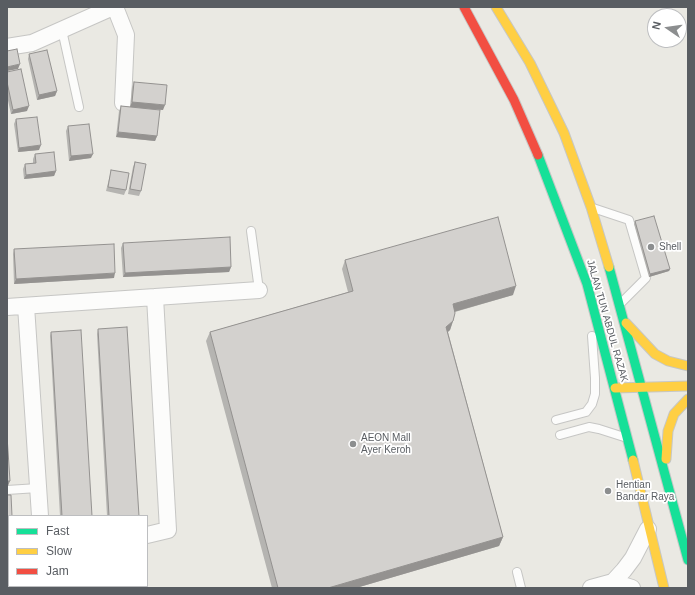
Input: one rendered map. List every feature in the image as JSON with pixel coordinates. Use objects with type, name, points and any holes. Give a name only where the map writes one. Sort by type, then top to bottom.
[{"type":"main road","name":"JALAN TUN ABDUL RAZAK","points":[[464,7],[514,100],[547,175],[587,284],[615,388],[648,529],[664,588]]},
{"type":"main road","name":"JALAN TUN ABDUL RAZAK","points":[[496,7],[530,63],[564,133],[591,207],[620,304],[688,560]]},
{"type":"main road","points":[[623,319],[655,354],[668,361],[688,366]]},
{"type":"main road","points":[[615,388],[641,386],[688,386]]},
{"type":"main road","points":[[669,491],[666,451],[668,432],[674,414],[688,400]]},
{"type":"street","points":[[8,44],[32,43],[114,7],[126,35],[123,103]]},
{"type":"street","points":[[7,307],[259,290]]},
{"type":"street","points":[[148,535],[168,530],[155,297]]},
{"type":"street","points":[[26,306],[40,515]]},
{"type":"street","points":[[612,582],[633,558],[648,529]]},
{"type":"street","points":[[591,588],[612,582],[632,588]]},
{"type":"lane","points":[[62,30],[79,107]]},
{"type":"lane","points":[[591,207],[629,220],[646,278],[620,304]]},
{"type":"lane","points":[[251,231],[259,290]]},
{"type":"lane","points":[[556,420],[586,412],[592,404],[595,394],[587,284]]},
{"type":"lane","points":[[560,434],[588,427],[627,438]]},
{"type":"lane","points":[[7,490],[38,488]]},
{"type":"lane","points":[[517,572],[521,588]]},
{"type":"building","points":[[17,49],[20,64],[7,67],[7,51]]},
{"type":"building","points":[[47,50],[57,91],[39,95],[29,54]]},
{"type":"building","points":[[21,69],[29,106],[13,110],[7,82],[7,72]]},
{"type":"building","points":[[134,82],[167,85],[165,105],[132,102]]},
{"type":"building","points":[[121,106],[160,110],[157,136],[118,132]]},
{"type":"building","points":[[37,117],[41,145],[19,148],[16,119]]},
{"type":"building","points":[[89,124],[93,154],[71,156],[68,126]]},
{"type":"building","points":[[54,152],[56,171],[26,175],[25,164],[36,163],[35,154]]},
{"type":"building","points":[[135,162],[146,164],[141,191],[130,189]]},
{"type":"building","points":[[111,170],[129,173],[126,190],[108,187]]},
{"type":"building","name":"Shell","points":[[654,216],[670,269],[650,274],[635,221]]},
{"type":"building","name":"AEON Mall Ayer Keroh","points":[[498,217],[516,286],[453,304],[455,313],[453,321],[446,327],[503,537],[328,588],[278,588],[210,332],[353,291],[345,260]]},
{"type":"building","points":[[230,237],[231,267],[125,273],[123,243]]},
{"type":"building","points":[[114,244],[115,273],[16,279],[14,249]]},
{"type":"building","points":[[127,327],[139,515],[109,515],[98,329]]},
{"type":"building","points":[[81,330],[92,515],[62,515],[51,332]]},
{"type":"building","points":[[7,436],[10,481],[7,481]]},
{"type":"building","points":[[7,495],[11,495],[12,515],[8,515],[8,587],[16,588],[7,588]]},
{"type":"traffic: fast","points":[[538,155],[587,284],[633,460]]},
{"type":"traffic: fast","points":[[609,267],[688,560]]},
{"type":"traffic: slow","points":[[496,7],[530,63],[564,133],[591,207],[609,267]]},
{"type":"traffic: slow","points":[[626,323],[655,354],[668,361],[688,366]]},
{"type":"traffic: slow","points":[[615,388],[688,386]]},
{"type":"traffic: slow","points":[[666,459],[668,431],[674,414],[688,399]]},
{"type":"traffic: slow","points":[[633,460],[664,588]]},
{"type":"traffic: jam","points":[[464,7],[514,100],[538,155]]},
{"type":"place","name":"Shell","points":[[651,247]]},
{"type":"place","name":"AEON Mall Ayer Keroh","points":[[353,444]]},
{"type":"place","name":"Hentian Bandar Raya","points":[[608,491]]}]
